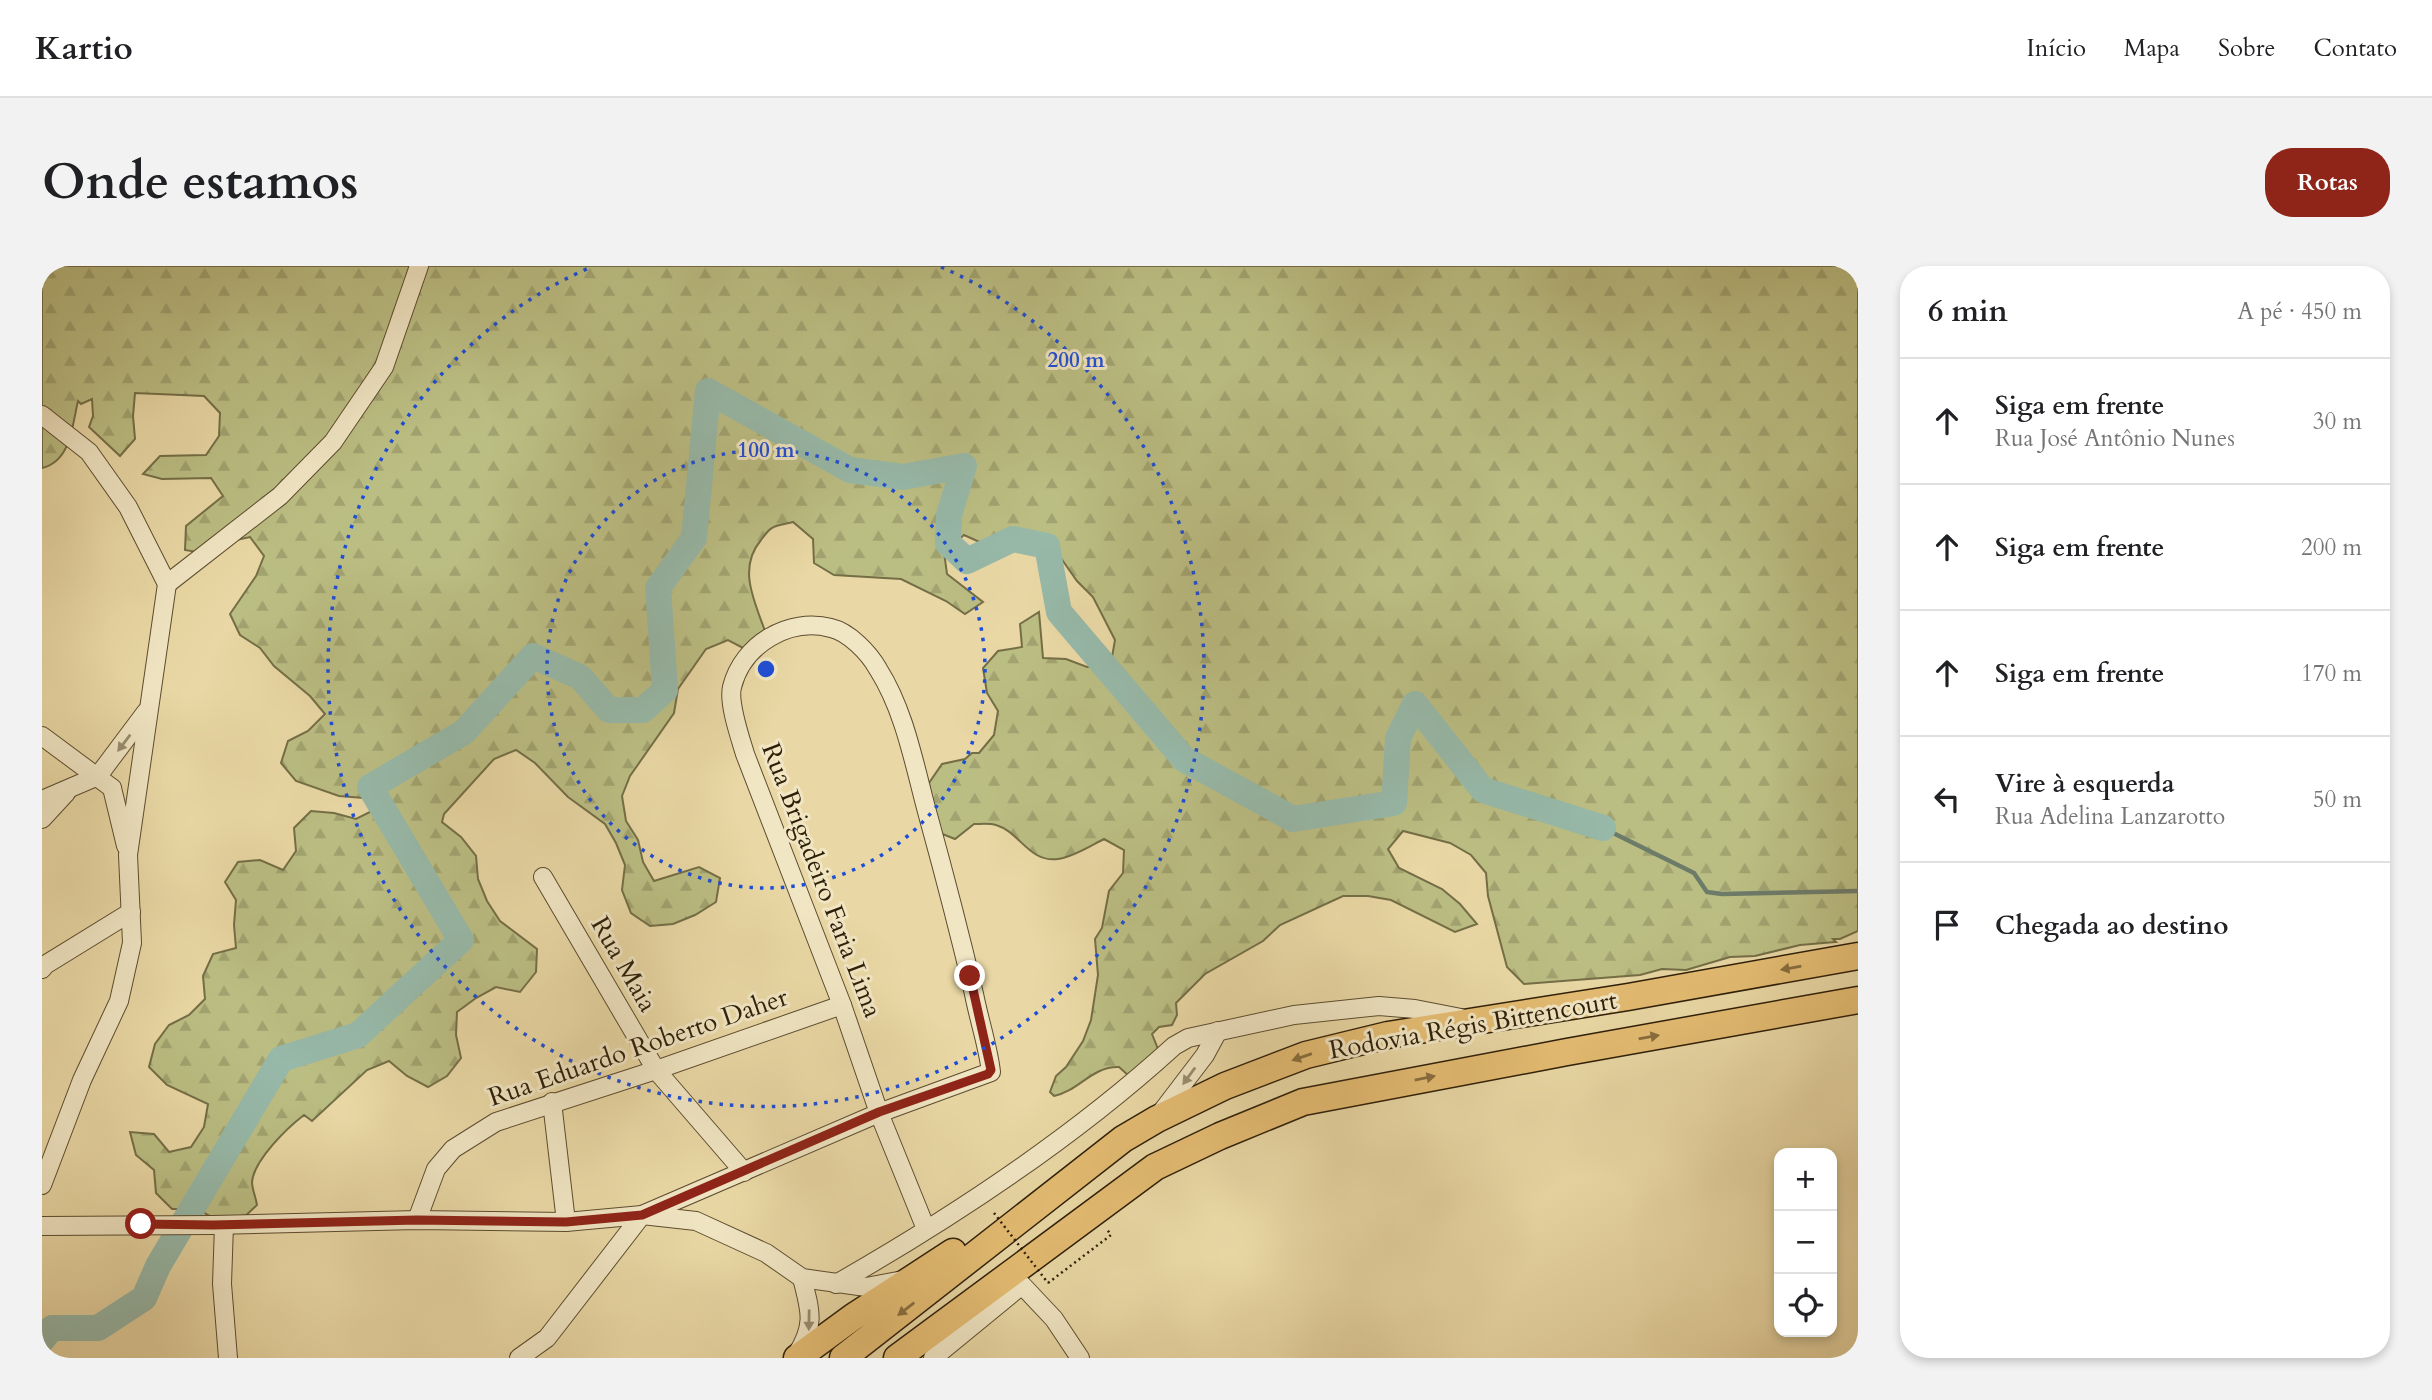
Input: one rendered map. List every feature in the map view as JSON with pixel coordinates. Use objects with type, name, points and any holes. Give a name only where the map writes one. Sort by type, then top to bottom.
[{"type":"highway","name":"Rodovia Régis Bittencourt","points":[[843,1358],[1124,1139],[1157,1119],[1225,1086],[1306,1055],[1388,1035],[1628,997],[1858,956]]},
{"type":"highway","name":"Rodovia Régis Bittencourt","points":[[897,1358],[1155,1167],[1220,1136],[1303,1102],[1858,1000]]},
{"type":"highway","points":[[1032,1286],[1119,1210],[1164,1181],[1223,1150],[1276,1128],[1323,1114],[1381,1086]]},
{"type":"highway","points":[[795,1358],[1049,1186],[1087,1166]]},
{"type":"street","points":[[167,584],[280,496],[333,442],[384,367],[419,266]]},
{"type":"street","points":[[42,415],[89,452],[128,507],[167,584],[128,855],[132,943],[119,1001],[82,1080],[42,1185]]},
{"type":"street","name":"Rua Brigadeiro Faria Lima","points":[[879,1112],[990,1073],[953,906],[898,707],[877,667],[850,637],[832,628],[800,626],[783,630],[765,639],[743,662],[731,688],[735,717],[745,754],[842,1005],[879,1112],[926,1229]]},
{"type":"street","points":[[105,782],[148,709]]},
{"type":"street","points":[[42,736],[105,782],[128,855]]},
{"type":"street","points":[[42,800],[72,787],[139,781]]},
{"type":"street","points":[[42,819],[72,787]]},
{"type":"street","name":"Rua Maia","points":[[543,877],[656,1070],[744,1172]]},
{"type":"street","points":[[43,967],[131,912]]},
{"type":"street","name":"Rua Eduardo Roberto Daher","points":[[417,1220],[436,1169],[453,1149],[496,1122],[842,1005]]},
{"type":"street","points":[[836,1284],[952,1214],[1096,1114],[1174,1046],[1188,1038],[1294,1015],[1379,1006],[1415,1009],[1475,1020]]},
{"type":"street","points":[[1157,1119],[1205,1055],[1219,1031]]},
{"type":"street","points":[[552,1102],[566,1222]]},
{"type":"street","points":[[519,1358],[547,1338],[642,1215],[879,1112]]},
{"type":"street","points":[[42,1226],[417,1220],[566,1222],[642,1215],[696,1221],[766,1253],[802,1278],[866,1287],[913,1278]]},
{"type":"street","points":[[219,1225],[228,1358]]},
{"type":"street","points":[[795,1358],[811,1325],[802,1278]]},
{"type":"street","points":[[933,1358],[1032,1286],[1080,1358]]},
{"type":"path","points":[[993,1213],[1032,1286]]},
{"type":"path","points":[[1032,1286],[1111,1235],[1106,1228]]},
{"type":"path","points":[[1032,1286],[1047,1274]]},
{"type":"green space","points":[[42,266],[1858,266],[1858,931],[1840,939],[1833,939],[1836,942],[1800,945],[1755,956],[1730,957],[1686,970],[1662,969],[1640,975],[1524,984],[1507,967],[1488,896],[1486,873],[1471,855],[1450,843],[1403,831],[1388,849],[1399,868],[1442,889],[1460,904],[1477,924],[1455,932],[1391,900],[1343,896],[1280,925],[1263,941],[1205,974],[1176,1003],[1177,1015],[1172,1025],[1159,1027],[1152,1034],[1162,1059],[1129,1076],[1119,1067],[1101,1070],[1071,1089],[1054,1096],[1050,1092],[1056,1076],[1066,1067],[1083,1041],[1091,1020],[1098,975],[1095,939],[1102,928],[1109,891],[1123,873],[1124,850],[1104,839],[1070,856],[1048,859],[1032,852],[1004,829],[988,824],[974,824],[955,839],[935,831],[929,783],[942,764],[979,753],[994,735],[998,711],[987,693],[983,668],[998,651],[1022,647],[1020,624],[1039,612],[1043,658],[1066,659],[1087,667],[1111,663],[1115,640],[1093,597],[1077,581],[1051,544],[1028,546],[1006,554],[964,535],[944,552],[947,574],[983,602],[965,614],[946,601],[901,579],[834,575],[814,563],[813,539],[793,522],[769,530],[753,552],[750,564],[751,589],[768,640],[749,651],[728,640],[706,649],[678,689],[674,713],[630,776],[622,796],[626,821],[638,840],[643,862],[654,881],[699,867],[720,878],[716,902],[673,924],[650,926],[631,913],[622,890],[625,865],[605,824],[568,797],[535,763],[516,750],[494,759],[444,814],[442,822],[461,837],[476,856],[478,879],[487,901],[500,921],[537,949],[536,972],[520,992],[496,987],[457,1012],[456,1035],[461,1058],[447,1076],[428,1087],[407,1076],[389,1061],[367,1070],[312,1121],[304,1115],[272,1145],[259,1164],[252,1182],[257,1205],[240,1221],[217,1220],[197,1209],[172,1209],[156,1193],[154,1170],[136,1155],[130,1132],[154,1134],[169,1152],[191,1147],[204,1127],[208,1104],[167,1085],[149,1067],[155,1044],[169,1025],[189,1015],[205,999],[203,976],[213,954],[236,948],[236,900],[225,882],[238,862],[260,860],[283,870],[296,851],[294,828],[311,811],[356,819],[376,809],[364,798],[339,796],[296,781],[281,763],[288,741],[308,731],[325,714],[310,696],[274,666],[260,648],[240,635],[230,614],[256,576],[264,556],[250,537],[227,542],[208,554],[185,550],[186,526],[223,496],[211,478],[162,479],[143,474],[160,456],[206,455],[219,436],[220,413],[204,396],[135,393],[135,439],[120,456],[89,427],[93,416],[92,399],[81,404],[78,401],[65,450],[52,464],[42,468]]},
{"type":"waterway","points":[[42,1340],[52,1328],[98,1328],[144,1298],[158,1266],[281,1059],[358,1035],[461,940],[370,787],[464,732],[533,656],[580,677],[609,710],[643,710],[665,690],[658,588],[694,538],[708,391],[850,470],[903,477],[964,466],[949,515],[948,543],[967,561],[1013,539],[1047,546],[1059,612],[1184,759],[1293,819],[1394,803],[1398,738],[1415,704],[1483,790],[1603,828]]},
{"type":"waterway","points":[[1603,828],[1694,873],[1707,892],[1858,891]]},
{"type":"route","points":[[141,1224],[417,1220],[566,1222],[642,1215],[879,1112],[991,1072],[970,976]]}]
